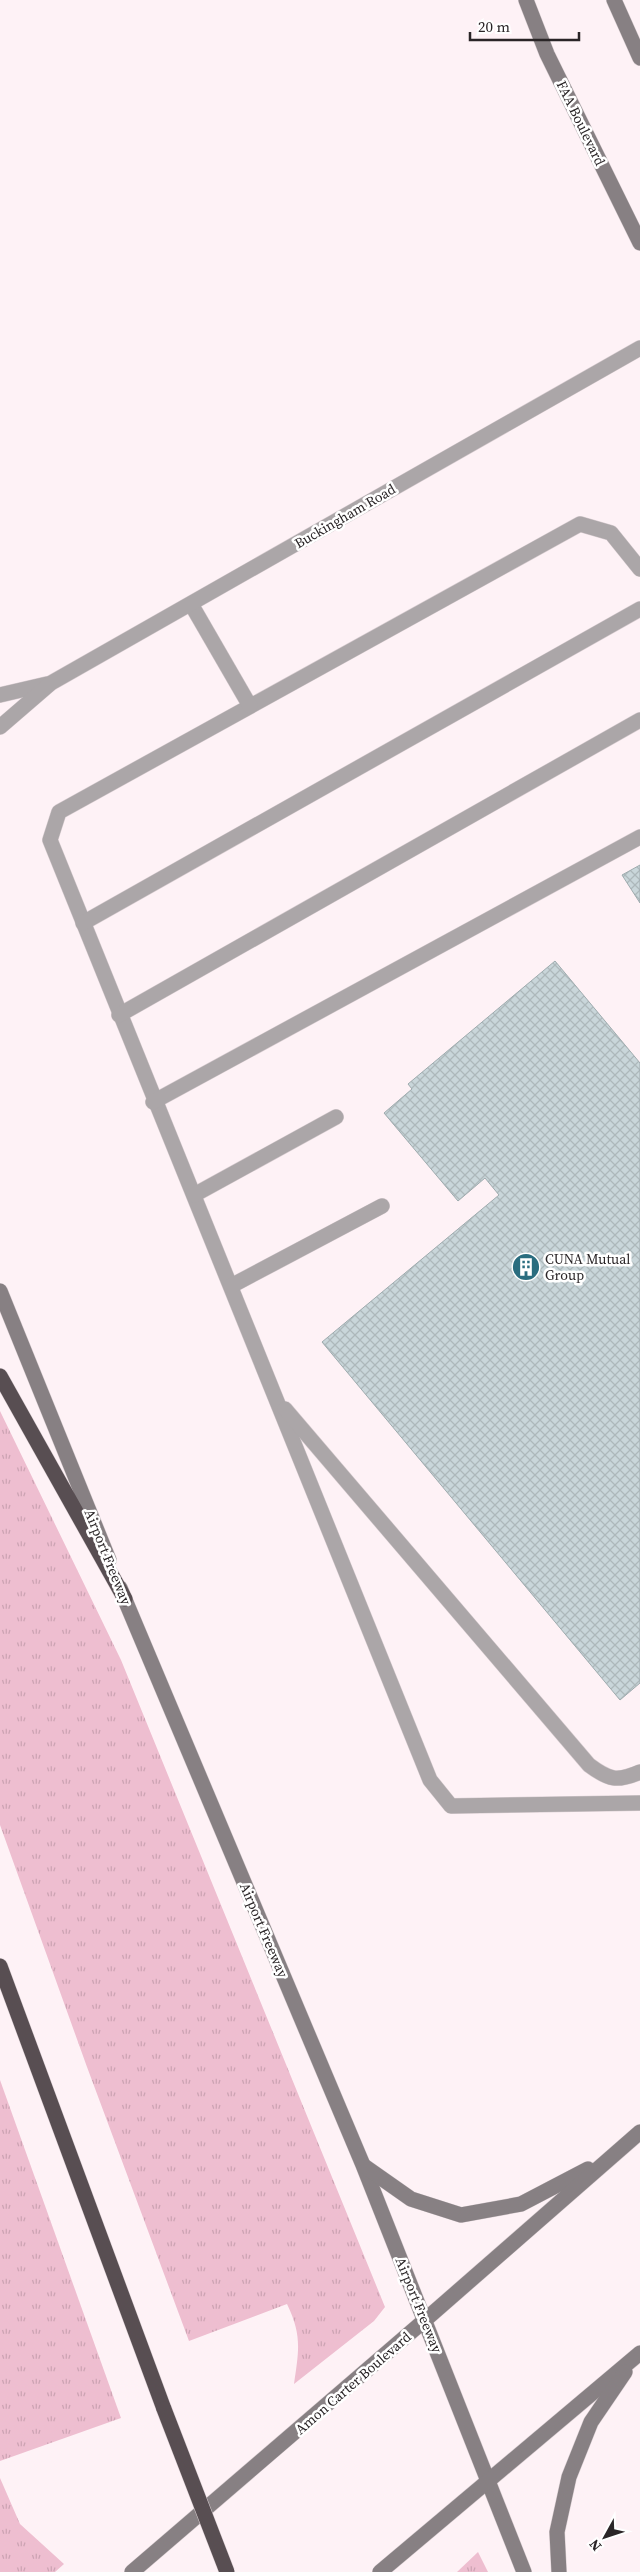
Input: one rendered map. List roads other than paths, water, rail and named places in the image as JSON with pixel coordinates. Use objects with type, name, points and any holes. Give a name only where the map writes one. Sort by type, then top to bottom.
[{"type":"highway","points":[[0,1376],[125,1599]]},
{"type":"highway","points":[[0,1966],[164,2410],[227,2572]]},
{"type":"main road","name":"FAA Boulevard","points":[[526,0],[548,54],[640,244]]},
{"type":"main road","points":[[614,0],[640,58]]},
{"type":"main road","name":"Airport Freeway","points":[[0,1291],[125,1599],[363,2165],[426,2320],[524,2572]]},
{"type":"main road","name":"Amon Carter Boulevard","points":[[132,2572],[426,2320],[640,2132]]},
{"type":"main road","points":[[363,2165],[411,2199],[461,2215],[521,2204],[611,2156]]},
{"type":"main road","points":[[380,2572],[640,2354]]},
{"type":"main road","points":[[560,2572],[557,2532],[569,2477],[591,2422],[640,2354]]},
{"type":"street","name":"Buckingham Road","points":[[0,727],[51,683],[640,348]]},
{"type":"street","points":[[640,569],[612,533],[580,524],[59,812],[50,840],[154,1102],[194,1195],[430,1780],[452,1806],[640,1803]]},
{"type":"street","points":[[191,604],[250,706]]},
{"type":"street","points":[[83,923],[640,609]]},
{"type":"street","name":"Buckingham Road","points":[[0,695],[51,683]]},
{"type":"street","points":[[120,1015],[640,720]]},
{"type":"street","points":[[154,1102],[640,836]]},
{"type":"street","points":[[194,1195],[336,1117]]},
{"type":"street","points":[[231,1286],[382,1206]]},
{"type":"street","points":[[276,1398],[589,1765],[604,1776],[622,1780],[640,1772]]},
{"type":"place","name":"CUNA Mutual Group","points":[[526,1267]]}]
